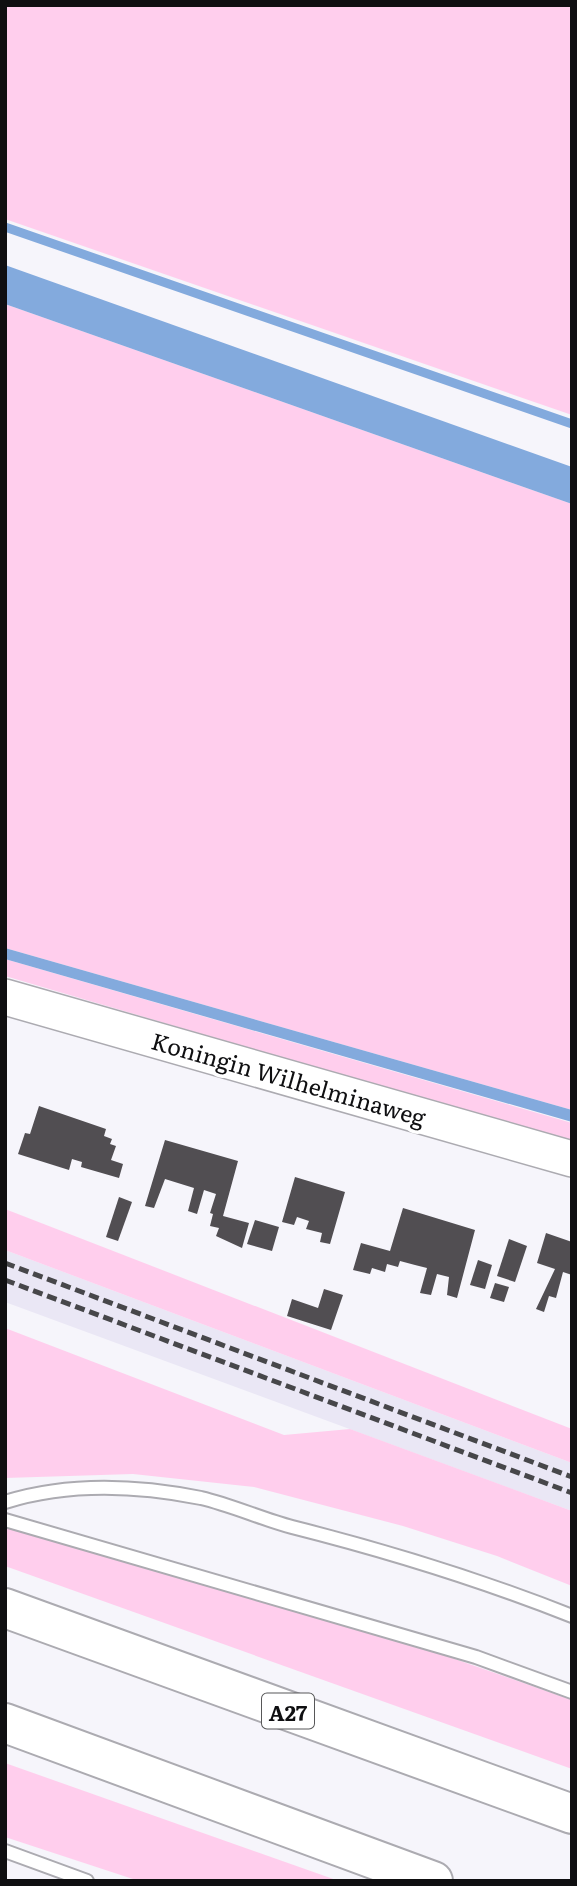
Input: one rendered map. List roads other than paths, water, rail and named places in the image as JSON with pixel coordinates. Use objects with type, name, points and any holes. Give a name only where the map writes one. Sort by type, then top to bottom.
[{"type":"highway","name":"A27","points":[[5,1608],[572,1814]]},
{"type":"highway","points":[[5,1723],[433,1881]]},
{"type":"main road","name":"Koningin Wilhelminaweg","points":[[5,997],[572,1159]]},
{"type":"lane","points":[[5,1502],[71,1487],[125,1488],[202,1499],[251,1516],[396,1553],[572,1616]]},
{"type":"lane","points":[[5,1520],[476,1657],[572,1692]]},
{"type":"lane","points":[[5,1851],[87,1881]]},
{"type":"water","points":[[5,265],[572,467],[572,504],[5,304]]},
{"type":"water","points":[[5,948],[572,1110],[572,1122],[5,959]]},
{"type":"waterway","points":[[5,227],[572,424]]},
{"type":"railway","points":[[5,1263],[572,1477]]},
{"type":"railway","points":[[5,1280],[572,1493]]}]
